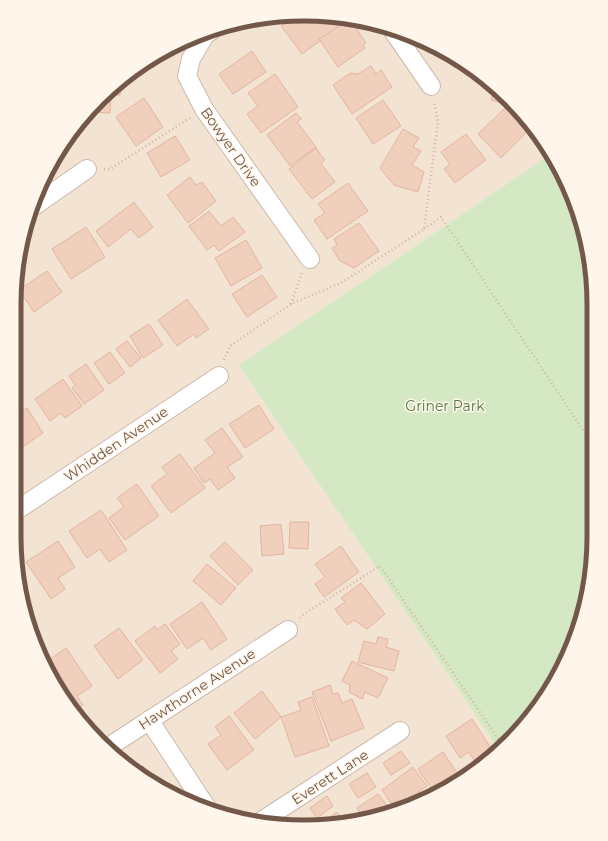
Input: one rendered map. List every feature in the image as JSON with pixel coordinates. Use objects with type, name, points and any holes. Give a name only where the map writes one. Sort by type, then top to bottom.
[{"type":"street","points":[[397,37],[431,86]]},
{"type":"street","name":"Bowyer Drive","points":[[202,41],[191,58],[188,76],[204,109],[310,259]]},
{"type":"street","points":[[41,201],[87,169]]},
{"type":"street","name":"Whidden Avenue","points":[[21,507],[218,376]]},
{"type":"street","name":"Hawthorne Avenue","points":[[112,745],[288,630]]},
{"type":"street","points":[[150,720],[202,801]]},
{"type":"street","name":"Everett Lane","points":[[266,818],[400,731]]},
{"type":"path","points":[[424,229],[438,122],[431,86]]},
{"type":"path","points":[[87,169],[110,169],[204,109]]},
{"type":"path","points":[[218,376],[230,346],[291,304],[341,283],[441,218],[587,436]]},
{"type":"path","points":[[291,304],[301,275],[310,259]]},
{"type":"path","points":[[288,630],[304,614],[380,566],[500,741]]},
{"type":"shaded area","points":[[304,21],[341,23],[359,26],[395,36],[429,50],[446,59],[491,91],[517,117],[546,158],[239,365],[496,745],[476,762],[446,782],[429,791],[395,805],[359,815],[341,818],[304,820],[267,818],[249,815],[213,805],[179,791],[162,782],[132,762],[117,750],[91,724],[69,694],[50,662],[36,628],[26,592],[23,574],[21,537],[21,304],[23,267],[26,249],[36,213],[50,179],[59,162],[91,117],[117,91],[147,69],[179,50],[213,36],[249,26],[267,23]]},
{"type":"green space","name":"Griner Park","points":[[546,158],[558,179],[572,213],[582,249],[585,267],[587,304],[587,537],[585,574],[582,592],[572,628],[558,662],[529,709],[517,724],[496,745],[239,365]]},
{"type":"building","points":[[304,21],[344,23],[302,54],[281,26],[287,22]]},
{"type":"building","points":[[343,23],[354,25],[366,43],[363,45],[365,48],[338,67],[319,39]]},
{"type":"building","points":[[252,51],[266,72],[233,94],[219,74]]},
{"type":"building","points":[[371,66],[376,74],[381,70],[392,87],[352,114],[333,85],[350,73],[358,74]]},
{"type":"building","points":[[275,74],[298,107],[261,133],[247,114],[258,106],[248,93]]},
{"type":"building","points":[[120,88],[120,95],[113,95]]},
{"type":"building","points":[[493,93],[503,103],[491,100]]},
{"type":"building","points":[[111,97],[110,113],[96,112]]},
{"type":"building","points":[[144,98],[163,127],[136,146],[116,117]]},
{"type":"building","points":[[383,100],[401,126],[373,144],[356,118]]},
{"type":"building","points":[[505,108],[528,131],[501,158],[478,134]]},
{"type":"building","points":[[296,113],[301,119],[297,122],[316,147],[290,166],[267,135]]},
{"type":"building","points":[[403,129],[419,138],[413,147],[421,151],[412,165],[424,172],[418,192],[394,185],[380,168]]},
{"type":"building","points":[[466,134],[486,160],[455,183],[444,169],[450,164],[441,152]]},
{"type":"building","points":[[175,136],[190,160],[161,177],[147,153]]},
{"type":"building","points":[[316,148],[325,160],[321,164],[335,182],[312,199],[289,169]]},
{"type":"building","points":[[190,177],[196,185],[202,182],[216,201],[188,223],[167,195]]},
{"type":"building","points":[[348,183],[368,211],[327,239],[314,220],[325,213],[318,204]]},
{"type":"building","points":[[134,202],[153,227],[139,238],[131,229],[108,247],[96,231]]},
{"type":"building","points":[[209,211],[221,226],[233,217],[245,232],[219,251],[214,245],[207,250],[189,226]]},
{"type":"building","points":[[359,223],[379,251],[354,268],[340,261],[332,248],[337,245],[334,239]]},
{"type":"building","points":[[86,227],[105,257],[71,279],[52,249]]},
{"type":"building","points":[[246,240],[262,268],[231,286],[215,258]]},
{"type":"building","points":[[47,271],[62,292],[34,312],[22,294],[22,288]]},
{"type":"building","points":[[262,275],[277,297],[247,317],[232,294]]},
{"type":"building","points":[[187,299],[209,329],[196,338],[194,334],[177,346],[158,320]]},
{"type":"building","points":[[149,324],[163,345],[143,358],[130,336]]},
{"type":"building","points":[[127,341],[141,358],[130,367],[116,349]]},
{"type":"building","points":[[110,352],[125,373],[109,384],[94,363]]},
{"type":"building","points":[[86,364],[104,390],[84,404],[72,388],[75,385],[69,376]]},
{"type":"building","points":[[63,379],[82,406],[65,418],[61,413],[50,421],[35,399]]},
{"type":"building","points":[[259,405],[274,429],[245,448],[229,424]]},
{"type":"building","points":[[27,408],[43,433],[21,448],[21,412]]},
{"type":"building","points":[[222,428],[243,457],[227,467],[235,478],[218,490],[210,479],[204,483],[194,468],[215,453],[205,440]]},
{"type":"building","points":[[180,454],[205,488],[171,513],[151,486],[167,474],[162,467]]},
{"type":"building","points":[[137,484],[159,516],[125,540],[109,518],[124,507],[117,498]]},
{"type":"building","points":[[101,510],[127,550],[109,562],[100,549],[87,558],[69,531]]},
{"type":"building","points":[[290,522],[309,522],[308,549],[289,548]]},
{"type":"building","points":[[281,524],[284,554],[262,556],[260,526]]},
{"type":"building","points":[[58,541],[75,567],[58,578],[65,589],[51,599],[26,562]]},
{"type":"building","points":[[225,542],[253,570],[238,585],[210,556]]},
{"type":"building","points":[[341,546],[359,572],[324,597],[315,584],[325,577],[315,564]]},
{"type":"building","points":[[207,564],[236,588],[221,605],[193,581]]},
{"type":"building","points":[[361,583],[385,614],[367,629],[354,620],[347,625],[335,609],[345,602],[341,598]]},
{"type":"building","points":[[202,602],[227,639],[211,650],[203,638],[187,649],[170,624]]},
{"type":"building","points":[[165,624],[180,644],[171,651],[178,659],[160,673],[135,641],[155,626],[157,630]]},
{"type":"building","points":[[119,628],[143,660],[118,679],[94,646]]},
{"type":"building","points":[[378,637],[388,639],[386,647],[399,651],[394,671],[358,662],[364,641],[376,644]]},
{"type":"building","points":[[66,648],[92,686],[77,696],[83,705],[78,708],[49,660]]},
{"type":"building","points":[[352,661],[388,678],[378,698],[365,692],[362,699],[349,692],[350,685],[342,681]]},
{"type":"building","points":[[330,685],[333,694],[338,693],[342,703],[352,699],[364,728],[331,741],[312,692]]},
{"type":"building","points":[[262,691],[281,717],[255,739],[234,713]]},
{"type":"building","points":[[312,697],[329,746],[295,757],[281,717],[301,710],[298,702]]},
{"type":"building","points":[[229,716],[254,750],[227,770],[208,744],[221,735],[215,727]]},
{"type":"building","points":[[472,719],[491,748],[474,760],[469,752],[460,758],[446,736]]},
{"type":"building","points":[[401,751],[410,763],[391,775],[383,763]]},
{"type":"building","points":[[443,752],[458,774],[432,789],[418,769]]},
{"type":"building","points":[[143,766],[147,772],[140,767]]},
{"type":"building","points":[[413,767],[427,786],[417,793],[419,795],[400,803],[398,801],[391,803],[382,790]]},
{"type":"building","points":[[367,773],[376,787],[358,798],[349,784]]},
{"type":"building","points":[[378,794],[388,807],[361,814],[357,808]]},
{"type":"building","points":[[327,796],[333,806],[317,818],[310,808]]},
{"type":"building","points":[[337,812],[341,818],[327,819]]}]
